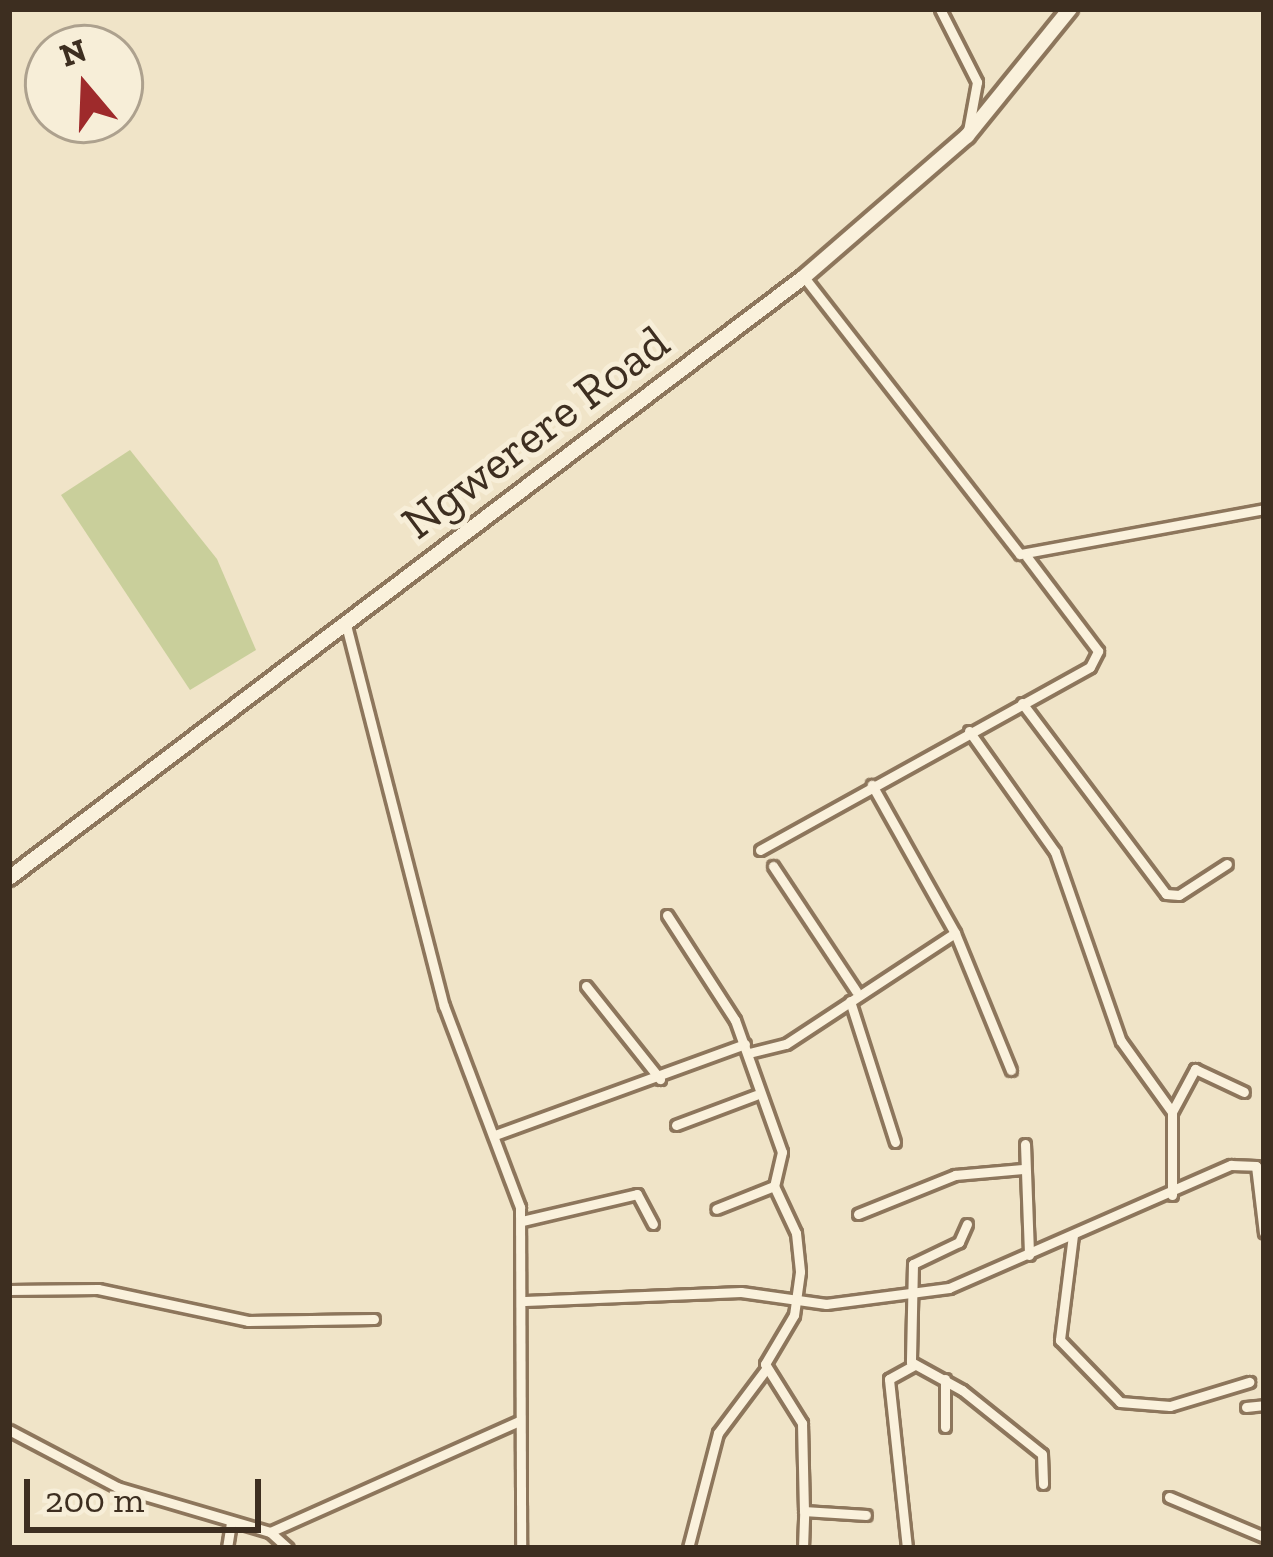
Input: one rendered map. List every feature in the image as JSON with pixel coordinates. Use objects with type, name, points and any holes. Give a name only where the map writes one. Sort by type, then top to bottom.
[{"type":"main road","name":"Ngwerere Road","points":[[9,878],[804,277],[967,136],[1070,9]]},
{"type":"street","points":[[940,9],[976,82],[967,136]]},
{"type":"street","points":[[760,850],[1090,667],[1098,651],[804,277]]},
{"type":"street","points":[[1027,557],[1264,509]]},
{"type":"street","points":[[346,625],[444,1006],[495,1135],[522,1221],[521,1548]]},
{"type":"street","points":[[1022,704],[1166,894],[1178,895],[1227,864]]},
{"type":"street","points":[[969,731],[1055,852],[1121,1041],[1172,1112]]},
{"type":"street","points":[[872,785],[950,911],[1011,1070]]},
{"type":"street","points":[[773,866],[853,996],[895,1142]]},
{"type":"street","points":[[667,915],[747,1049],[756,1095],[782,1152],[774,1186],[799,1249],[797,1299],[766,1369],[718,1433],[688,1548]]},
{"type":"street","points":[[495,1135],[747,1049],[786,1044],[955,933]]},
{"type":"street","points":[[586,986],[660,1079]]},
{"type":"street","points":[[1172,1195],[1172,1112],[1195,1069],[1244,1092]]},
{"type":"street","points":[[676,1125],[756,1095]]},
{"type":"street","points":[[1025,1144],[1029,1255]]},
{"type":"street","points":[[525,1301],[717,1292],[832,1304],[949,1288],[1172,1195],[1231,1165],[1261,1165],[1264,1232]]},
{"type":"street","points":[[858,1214],[955,1175],[1023,1169]]},
{"type":"street","points":[[716,1209],[774,1186]]},
{"type":"street","points":[[522,1221],[637,1195],[653,1224]]},
{"type":"street","points":[[914,1365],[915,1261],[959,1243],[967,1224]]},
{"type":"street","points":[[1073,1235],[1060,1340],[1120,1402],[1170,1406],[1249,1382]]},
{"type":"street","points":[[9,1290],[98,1289],[248,1321],[374,1319]]},
{"type":"street","points":[[914,1365],[945,1378],[1042,1454],[1043,1484]]},
{"type":"street","points":[[907,1548],[889,1379],[914,1365]]},
{"type":"street","points":[[766,1369],[802,1423],[803,1548]]},
{"type":"street","points":[[945,1378],[945,1427]]},
{"type":"street","points":[[1246,1407],[1264,1405]]},
{"type":"street","points":[[270,1532],[519,1421]]},
{"type":"street","points":[[9,1430],[117,1487],[270,1532],[288,1548]]},
{"type":"street","points":[[1169,1497],[1264,1537]]},
{"type":"street","points":[[804,1511],[866,1516]]},
{"type":"street","points":[[227,1548],[231,1523]]},
{"type":"green space","points":[[130,450],[217,559],[256,650],[190,690],[61,495]]}]
